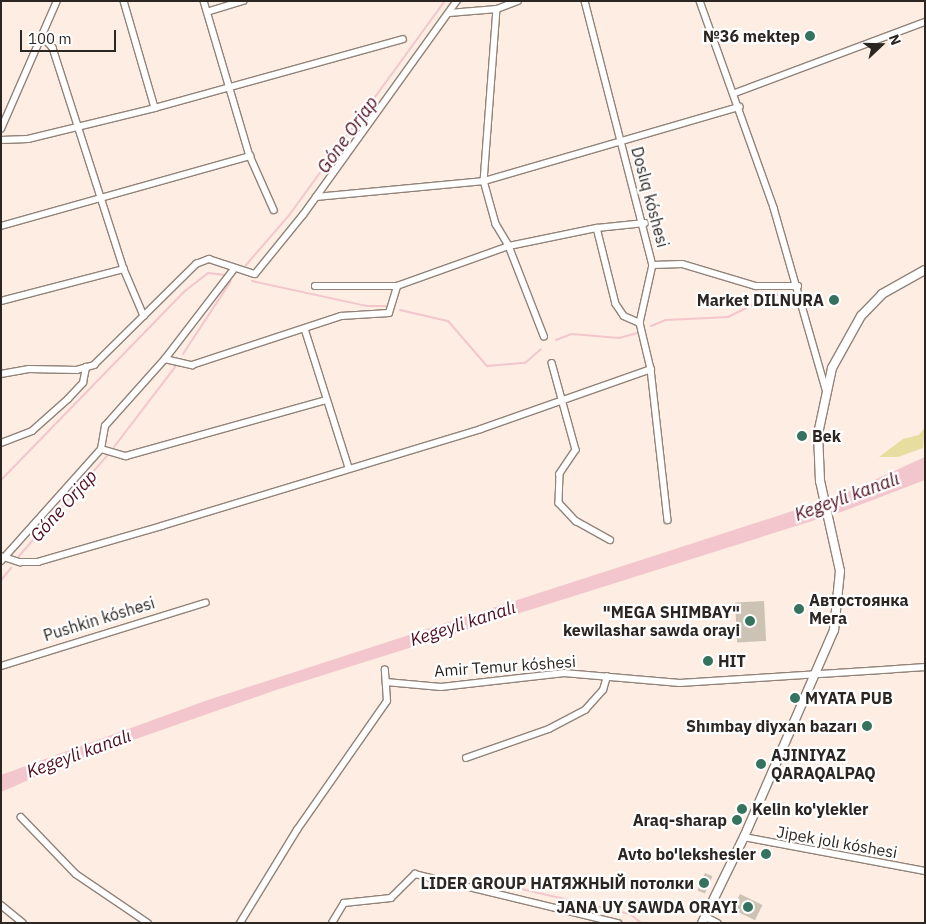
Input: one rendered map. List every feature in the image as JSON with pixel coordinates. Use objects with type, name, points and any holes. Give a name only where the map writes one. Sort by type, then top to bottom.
[{"type":"main road","points":[[704,920],[744,837],[817,675],[834,630],[840,589],[832,524],[822,492],[818,434],[826,389],[832,368],[861,316],[882,294],[925,270]]},
{"type":"street","points":[[1,129],[57,1]]},
{"type":"street","points":[[124,1],[154,108]]},
{"type":"street","points":[[204,1],[250,156],[274,210]]},
{"type":"street","points":[[207,12],[243,1]]},
{"type":"street","points":[[1,374],[29,369],[86,367],[94,365],[196,264],[209,259],[231,264],[234,269],[255,274],[316,197],[457,1]]},
{"type":"street","points":[[449,13],[497,8],[518,1]]},
{"type":"street","name":"Doslıq kóshesi","points":[[585,1],[621,143],[645,223],[653,266],[640,323],[651,369],[668,520]]},
{"type":"street","points":[[700,1],[735,93],[798,286],[826,389]]},
{"type":"street","points":[[497,8],[484,181],[496,224],[509,246],[544,336]]},
{"type":"street","points":[[735,93],[925,22]]},
{"type":"street","points":[[42,36],[53,48],[124,269],[144,316]]},
{"type":"street","points":[[1,140],[28,139],[79,127],[403,39]]},
{"type":"street","points":[[316,197],[484,181],[621,143],[739,107]]},
{"type":"street","points":[[1,226],[250,156]]},
{"type":"street","points":[[315,286],[397,286],[509,246],[597,228],[645,223]]},
{"type":"street","points":[[597,228],[616,304],[624,316],[640,323]]},
{"type":"street","points":[[653,266],[682,264],[756,286],[798,286]]},
{"type":"street","points":[[1,301],[124,269]]},
{"type":"street","points":[[3,558],[101,449],[105,426],[165,359],[234,269]]},
{"type":"street","points":[[165,359],[192,365],[341,316],[389,313],[397,286]]},
{"type":"street","points":[[305,328],[326,400],[349,468]]},
{"type":"street","points":[[552,362],[576,450],[560,474],[559,503],[576,521],[610,540]]},
{"type":"street","points":[[1,443],[32,431],[68,399],[83,383],[86,367]]},
{"type":"street","points":[[3,558],[38,562],[349,468],[563,400],[651,369]]},
{"type":"street","points":[[101,449],[126,456],[326,400]]},
{"type":"street","name":"Pushkin kóshesi","points":[[1,666],[205,603]]},
{"type":"street","name":"Amir Temur kóshesi","points":[[386,682],[440,687],[564,673],[680,683],[925,667]]},
{"type":"street","points":[[240,923],[297,830],[387,701],[385,670]]},
{"type":"street","points":[[466,758],[549,729],[584,710],[603,690],[607,676]]},
{"type":"street","points":[[21,817],[76,874],[148,923]]},
{"type":"street","name":"Jipek jolı kóshesi","points":[[744,837],[925,871]]},
{"type":"street","points":[[332,923],[344,903],[392,898],[415,874],[618,923]]},
{"type":"street","points":[[1,905],[23,923]]},
{"type":"street","points":[[704,920],[718,923]]},
{"type":"shaded area","points":[[925,427],[923,448],[898,457],[879,457],[903,439],[919,435]]},
{"type":"water","name":"Kegeyli kanalı","points":[[925,457],[925,480],[844,511],[279,689],[70,762],[1,792],[1,775],[208,700],[839,496]]},
{"type":"building","name":"\"MEGA SHIMBAY\" kewilashar sawda orayi","points":[[764,601],[766,641],[737,642],[735,603]]},
{"type":"building","name":"LIDER GROUP НАТЯЖНЫЙ потолки","points":[[705,873],[712,876],[705,894],[698,890]]},
{"type":"building","name":"JANA UY SAWDA ORAYI","points":[[740,894],[762,905],[755,920],[733,909]]},
{"type":"waterway","name":"Góne Orjap","points":[[246,265],[290,214],[445,1]]},
{"type":"waterway","points":[[1,480],[185,291],[208,273],[225,275]]},
{"type":"waterway","name":"Góne Orjap","points":[[183,354],[231,281]]},
{"type":"waterway","points":[[252,281],[367,306],[387,306]]},
{"type":"waterway","points":[[651,326],[666,320],[728,317],[775,294],[796,301]]},
{"type":"waterway","points":[[400,310],[448,321],[487,366],[525,363],[541,349]]},
{"type":"waterway","points":[[556,340],[572,334],[619,338],[638,333]]},
{"type":"waterway","name":"Góne Orjap","points":[[114,447],[176,366]]},
{"type":"waterway","name":"Góne Orjap","points":[[19,556],[107,456]]},
{"type":"waterway","name":"Góne Orjap","points":[[1,580],[11,568]]},
{"type":"waterway","points":[[508,886],[630,914],[641,923]]},
{"type":"place","name":"№36 mektep","points":[[810,36]]},
{"type":"place","name":"Market DILNURA","points":[[834,300]]},
{"type":"place","name":"Bek","points":[[802,436]]},
{"type":"place","name":"Автостоянка Мега","points":[[799,609]]},
{"type":"place","name":"\"MEGA SHIMBAY\" kewilashar sawda orayi","points":[[750,621]]},
{"type":"place","name":"HIT","points":[[708,661]]},
{"type":"place","name":"MYATA PUB","points":[[795,698]]},
{"type":"place","name":"Shımbay diyxan bazarı","points":[[867,726]]},
{"type":"place","name":"AJINIYAZ QARAQALPAQ","points":[[761,764]]},
{"type":"place","name":"Kelin ko'ylekler","points":[[742,809]]},
{"type":"place","name":"Araq-sharap","points":[[737,820]]},
{"type":"place","name":"Avto bo'lekshesler","points":[[766,854]]},
{"type":"place","name":"LIDER GROUP НАТЯЖНЫЙ потолки","points":[[704,883]]},
{"type":"place","name":"JANA UY SAWDA ORAYI","points":[[748,907]]}]
